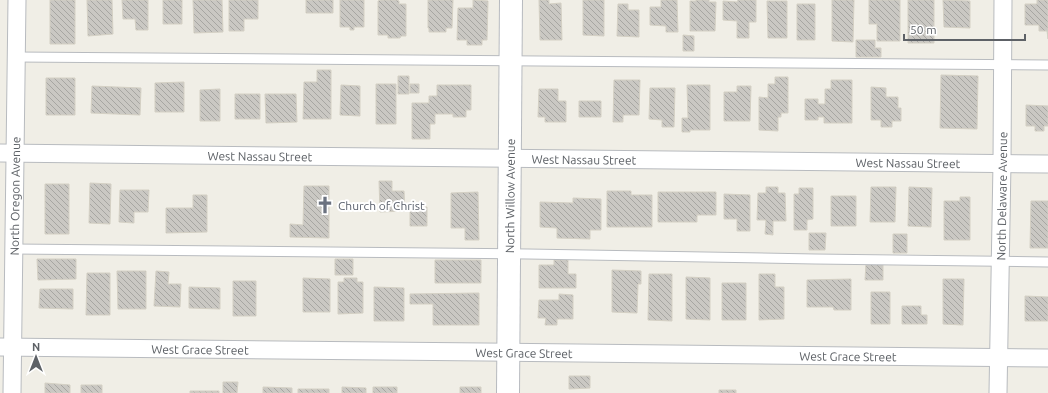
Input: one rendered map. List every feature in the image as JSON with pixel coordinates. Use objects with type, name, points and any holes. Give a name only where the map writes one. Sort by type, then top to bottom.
[{"type":"street","name":"North Oregon Avenue","points":[[12,393],[6,348],[14,249],[8,153],[16,58],[17,0]]},
{"type":"street","name":"North Willow Avenue","points":[[508,393],[512,61],[511,0]]},
{"type":"street","name":"North Delaware Avenue","points":[[998,393],[1003,0]]},
{"type":"street","name":"West Nassau Street","points":[[8,153],[1048,164]]},
{"type":"street","name":"West Grace Street","points":[[6,348],[1048,358]]},
{"type":"lane","points":[[16,58],[1048,65]]},
{"type":"lane","points":[[14,249],[509,254],[815,260],[1000,260],[1048,262]]},
{"type":"building","points":[[50,0],[75,0],[75,44],[50,44]]},
{"type":"building","points":[[87,0],[112,0],[113,34],[88,36]]},
{"type":"building","points":[[122,0],[148,0],[148,30],[136,30],[135,19],[123,19]]},
{"type":"building","points":[[163,0],[182,0],[182,24],[163,24]]},
{"type":"building","points":[[193,0],[222,0],[223,32],[194,33]]},
{"type":"building","points":[[229,0],[258,0],[258,19],[244,19],[244,31],[229,31]]},
{"type":"building","points":[[306,0],[333,0],[333,13],[306,13]]},
{"type":"building","points":[[340,0],[364,0],[364,27],[354,27],[354,30],[350,30],[350,27],[340,27]]},
{"type":"building","points":[[397,0],[399,1],[399,4],[406,4],[406,36],[401,36],[400,38],[388,38],[388,35],[378,35],[378,1]]},
{"type":"building","points":[[428,0],[453,0],[452,28],[446,28],[446,32],[429,32]]},
{"type":"building","points":[[473,0],[488,1],[487,40],[482,40],[482,45],[467,45],[467,40],[457,40],[458,8],[473,8]]},
{"type":"building","points":[[539,0],[549,0],[549,4],[561,3],[562,40],[540,40]]},
{"type":"building","points":[[583,0],[604,0],[604,36],[583,35]]},
{"type":"building","points":[[661,0],[677,0],[678,32],[666,32],[666,26],[650,25],[650,7],[661,7]]},
{"type":"building","points":[[709,0],[709,2],[716,2],[715,31],[690,31],[690,1]]},
{"type":"building","points":[[738,0],[756,0],[756,22],[749,22],[749,38],[737,38],[737,21],[723,20],[723,1],[737,2]]},
{"type":"building","points":[[832,0],[854,0],[853,42],[832,41]]},
{"type":"building","points":[[869,0],[900,0],[900,41],[877,41],[877,24],[869,24]]},
{"type":"building","points":[[908,0],[934,0],[934,43],[908,43]]},
{"type":"building","points":[[943,0],[970,1],[970,28],[944,27]]},
{"type":"building","points":[[1037,0],[1048,0],[1048,39],[1047,31],[1039,31],[1039,25],[1025,25],[1025,4],[1037,4]]},
{"type":"building","points":[[767,1],[787,1],[787,38],[768,38]]},
{"type":"building","points":[[618,4],[628,4],[628,10],[639,10],[639,37],[617,36]]},
{"type":"building","points":[[797,4],[815,4],[815,40],[797,40]]},
{"type":"building","points":[[683,35],[694,36],[694,51],[683,51]]},
{"type":"building","points":[[856,40],[875,40],[875,48],[881,48],[881,57],[856,57]]},
{"type":"building","points":[[317,70],[331,70],[331,119],[303,119],[304,82],[317,82]]},
{"type":"building","points":[[941,75],[978,76],[977,129],[940,128]]},
{"type":"building","points":[[398,76],[409,76],[409,94],[398,94]]},
{"type":"building","points":[[775,77],[788,77],[788,113],[781,113],[781,117],[778,117],[778,131],[759,130],[759,97],[768,98],[768,84],[775,84]]},
{"type":"building","points":[[46,78],[75,78],[75,115],[46,115]]},
{"type":"building","points":[[614,80],[640,80],[639,115],[623,115],[623,122],[613,122]]},
{"type":"building","points":[[831,80],[852,80],[852,123],[824,123],[824,117],[818,117],[818,120],[805,120],[805,99],[818,99],[818,104],[825,104],[825,89],[831,89]]},
{"type":"building","points":[[184,82],[184,112],[155,112],[155,83]]},
{"type":"building","points":[[376,84],[396,84],[396,124],[376,124]]},
{"type":"building","points":[[410,84],[419,84],[419,93],[410,93]]},
{"type":"building","points":[[341,85],[360,86],[360,116],[340,115]]},
{"type":"building","points":[[437,85],[471,85],[471,110],[466,110],[466,117],[453,117],[453,114],[435,114],[435,124],[430,124],[430,139],[412,139],[412,103],[429,103],[429,96],[437,96]]},
{"type":"building","points":[[687,85],[710,85],[710,130],[690,130],[690,132],[682,132],[682,118],[688,118]]},
{"type":"building","points":[[92,86],[141,88],[140,115],[91,113]]},
{"type":"building","points":[[737,86],[751,86],[750,121],[724,121],[724,92],[737,92]]},
{"type":"building","points":[[871,87],[886,88],[886,97],[898,97],[898,108],[901,108],[901,121],[892,121],[892,127],[881,127],[881,120],[871,120]]},
{"type":"building","points":[[650,88],[675,88],[674,127],[662,127],[662,120],[649,119]]},
{"type":"building","points":[[220,89],[220,121],[200,121],[200,90]]},
{"type":"building","points":[[539,89],[558,89],[558,101],[566,101],[566,122],[545,122],[545,117],[538,117]]},
{"type":"building","points":[[235,94],[260,94],[260,119],[235,119]]},
{"type":"building","points":[[265,94],[296,94],[297,122],[266,123]]},
{"type":"building","points":[[579,101],[601,101],[601,117],[579,117]]},
{"type":"building","points":[[1026,105],[1048,106],[1048,126],[1044,126],[1044,131],[1035,131],[1035,126],[1026,126]]},
{"type":"building","points":[[379,181],[392,181],[392,191],[404,191],[405,211],[380,212]]},
{"type":"building","points":[[90,183],[111,184],[110,224],[89,223]]},
{"type":"building","points":[[45,184],[69,184],[69,234],[45,234]]},
{"type":"building","points":[[304,186],[329,186],[329,238],[290,237],[290,224],[303,225]]},
{"type":"building","points":[[766,187],[778,187],[778,193],[785,193],[786,221],[773,221],[773,235],[765,234],[766,220],[757,220],[758,193],[766,193]]},
{"type":"building","points":[[871,187],[896,187],[895,222],[870,222]]},
{"type":"building","points":[[909,187],[932,188],[931,227],[908,226]]},
{"type":"building","points":[[799,188],[813,188],[813,219],[807,220],[807,230],[794,230],[794,194],[799,194]]},
{"type":"building","points":[[120,190],[149,190],[148,212],[134,212],[134,223],[119,222]]},
{"type":"building","points":[[607,191],[631,191],[631,195],[652,195],[652,227],[607,227]]},
{"type":"building","points":[[478,192],[479,240],[465,240],[465,228],[451,228],[451,193]]},
{"type":"building","points":[[658,192],[716,192],[716,215],[697,215],[697,222],[658,222]]},
{"type":"building","points":[[724,194],[750,195],[750,231],[737,231],[737,219],[724,219]]},
{"type":"building","points":[[193,195],[207,195],[207,232],[166,233],[166,208],[193,208]]},
{"type":"building","points":[[831,196],[856,196],[856,226],[831,226]]},
{"type":"building","points":[[960,197],[970,197],[970,240],[944,240],[944,201],[960,201]]},
{"type":"building","points":[[573,198],[601,199],[601,230],[590,230],[590,239],[557,238],[557,228],[540,227],[540,202],[573,203]]},
{"type":"building","points":[[1031,201],[1048,201],[1048,248],[1030,248]]},
{"type":"building","points":[[410,207],[427,207],[427,226],[410,226]]},
{"type":"building","points":[[809,233],[826,233],[825,250],[809,250]]},
{"type":"building","points":[[893,234],[907,234],[907,253],[893,253]]},
{"type":"building","points":[[37,259],[76,259],[76,279],[38,280]]},
{"type":"building","points":[[335,259],[353,259],[353,275],[335,275]]},
{"type":"building","points":[[435,260],[481,260],[481,283],[435,283]]},
{"type":"building","points":[[554,260],[568,260],[568,274],[576,274],[576,288],[539,288],[539,265],[554,265]]},
{"type":"building","points":[[866,263],[883,263],[883,280],[865,280]]},
{"type":"building","points":[[612,270],[641,271],[641,284],[638,284],[637,313],[612,312]]},
{"type":"building","points":[[117,271],[146,271],[146,309],[118,309]]},
{"type":"building","points":[[156,271],[169,272],[168,284],[181,284],[180,307],[154,306]]},
{"type":"building","points":[[87,273],[110,273],[110,315],[86,315]]},
{"type":"building","points":[[649,274],[672,274],[672,321],[648,320]]},
{"type":"building","points":[[759,274],[775,274],[775,287],[784,287],[784,319],[759,320]]},
{"type":"building","points":[[686,277],[710,278],[710,320],[686,319]]},
{"type":"building","points":[[303,278],[330,279],[330,312],[303,312]]},
{"type":"building","points":[[344,278],[357,278],[357,282],[363,282],[363,313],[338,314],[338,282],[344,282]]},
{"type":"building","points":[[851,279],[851,310],[834,310],[833,307],[807,307],[807,280]]},
{"type":"building","points":[[943,279],[964,279],[963,325],[943,324]]},
{"type":"building","points":[[233,281],[256,281],[256,316],[233,316]]},
{"type":"building","points":[[722,283],[746,283],[746,320],[722,320]]},
{"type":"building","points":[[189,287],[220,288],[220,309],[189,308]]},
{"type":"building","points":[[374,287],[404,288],[404,321],[374,321]]},
{"type":"building","points":[[40,289],[73,289],[73,309],[39,308]]},
{"type":"building","points":[[871,292],[890,292],[890,324],[871,324]]},
{"type":"building","points":[[479,293],[479,325],[433,325],[433,304],[410,304],[410,294]]},
{"type":"building","points":[[559,294],[573,295],[573,319],[557,319],[557,325],[545,325],[546,318],[538,318],[539,300],[559,300]]},
{"type":"building","points":[[1025,296],[1048,297],[1048,321],[1025,321]]},
{"type":"building","points":[[902,306],[921,306],[921,315],[927,315],[927,324],[902,324]]},
{"type":"building","points":[[569,376],[590,376],[590,388],[569,389]]},
{"type":"building","points":[[223,382],[238,382],[237,393],[223,393]]},
{"type":"building","points":[[45,383],[70,385],[70,393],[45,393]]},
{"type":"building","points":[[81,385],[102,385],[102,393],[81,393]]},
{"type":"building","points":[[263,387],[292,388],[292,393],[263,393]]},
{"type":"building","points":[[342,387],[366,388],[366,393],[342,393]]},
{"type":"building","points":[[373,387],[397,387],[397,393],[373,393]]},
{"type":"building","points":[[460,387],[481,387],[481,393],[460,393]]},
{"type":"building","points":[[298,389],[329,389],[329,393],[298,393]]},
{"type":"building","points":[[719,390],[736,390],[736,393],[719,393]]},
{"type":"building","points":[[190,391],[219,391],[219,393],[190,393]]},
{"type":"place","name":"Church of Christ","points":[[325,205]]}]
